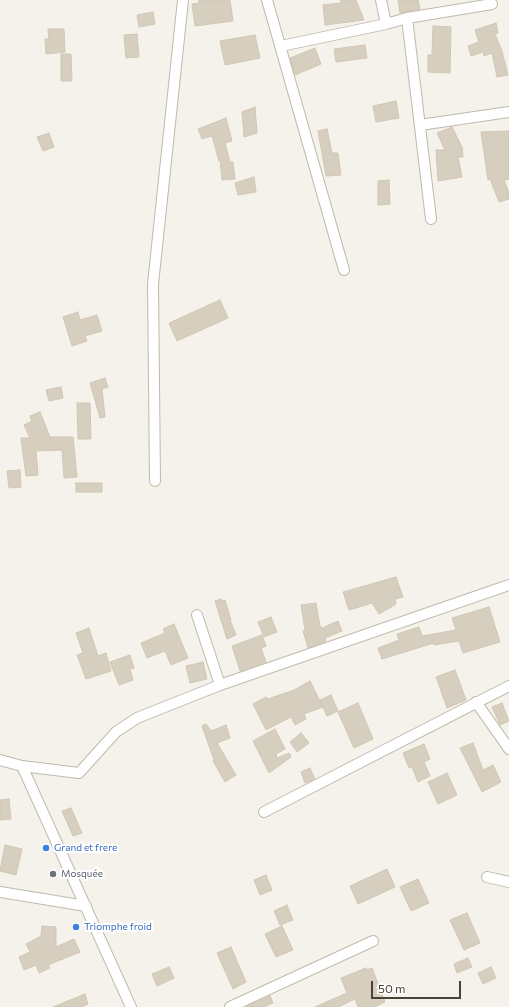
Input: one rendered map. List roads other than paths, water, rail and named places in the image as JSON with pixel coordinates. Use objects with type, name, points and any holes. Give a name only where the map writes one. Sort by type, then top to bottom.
[{"type":"street","points":[[155,481],[153,284],[183,0]]},
{"type":"street","points":[[268,0],[344,270]]},
{"type":"street","points":[[381,0],[386,24]]},
{"type":"street","points":[[280,46],[386,24],[407,18],[492,4]]},
{"type":"street","points":[[407,18],[431,219]]},
{"type":"street","points":[[420,125],[509,112]]},
{"type":"street","points":[[0,760],[22,766],[79,773],[125,724],[220,685],[509,585]]},
{"type":"street","points":[[197,615],[220,685]]},
{"type":"street","points":[[264,812],[509,686]]},
{"type":"street","points":[[476,702],[509,749]]},
{"type":"street","points":[[22,766],[131,1007]]},
{"type":"street","points":[[487,877],[509,882]]},
{"type":"street","points":[[0,892],[86,906]]},
{"type":"street","points":[[230,1007],[373,942]]},
{"type":"place","name":"Grand et frere","points":[[46,848]]},
{"type":"place","name":"Mosquée","points":[[53,874]]},
{"type":"place","name":"Triomphe froid","points":[[76,927]]}]
